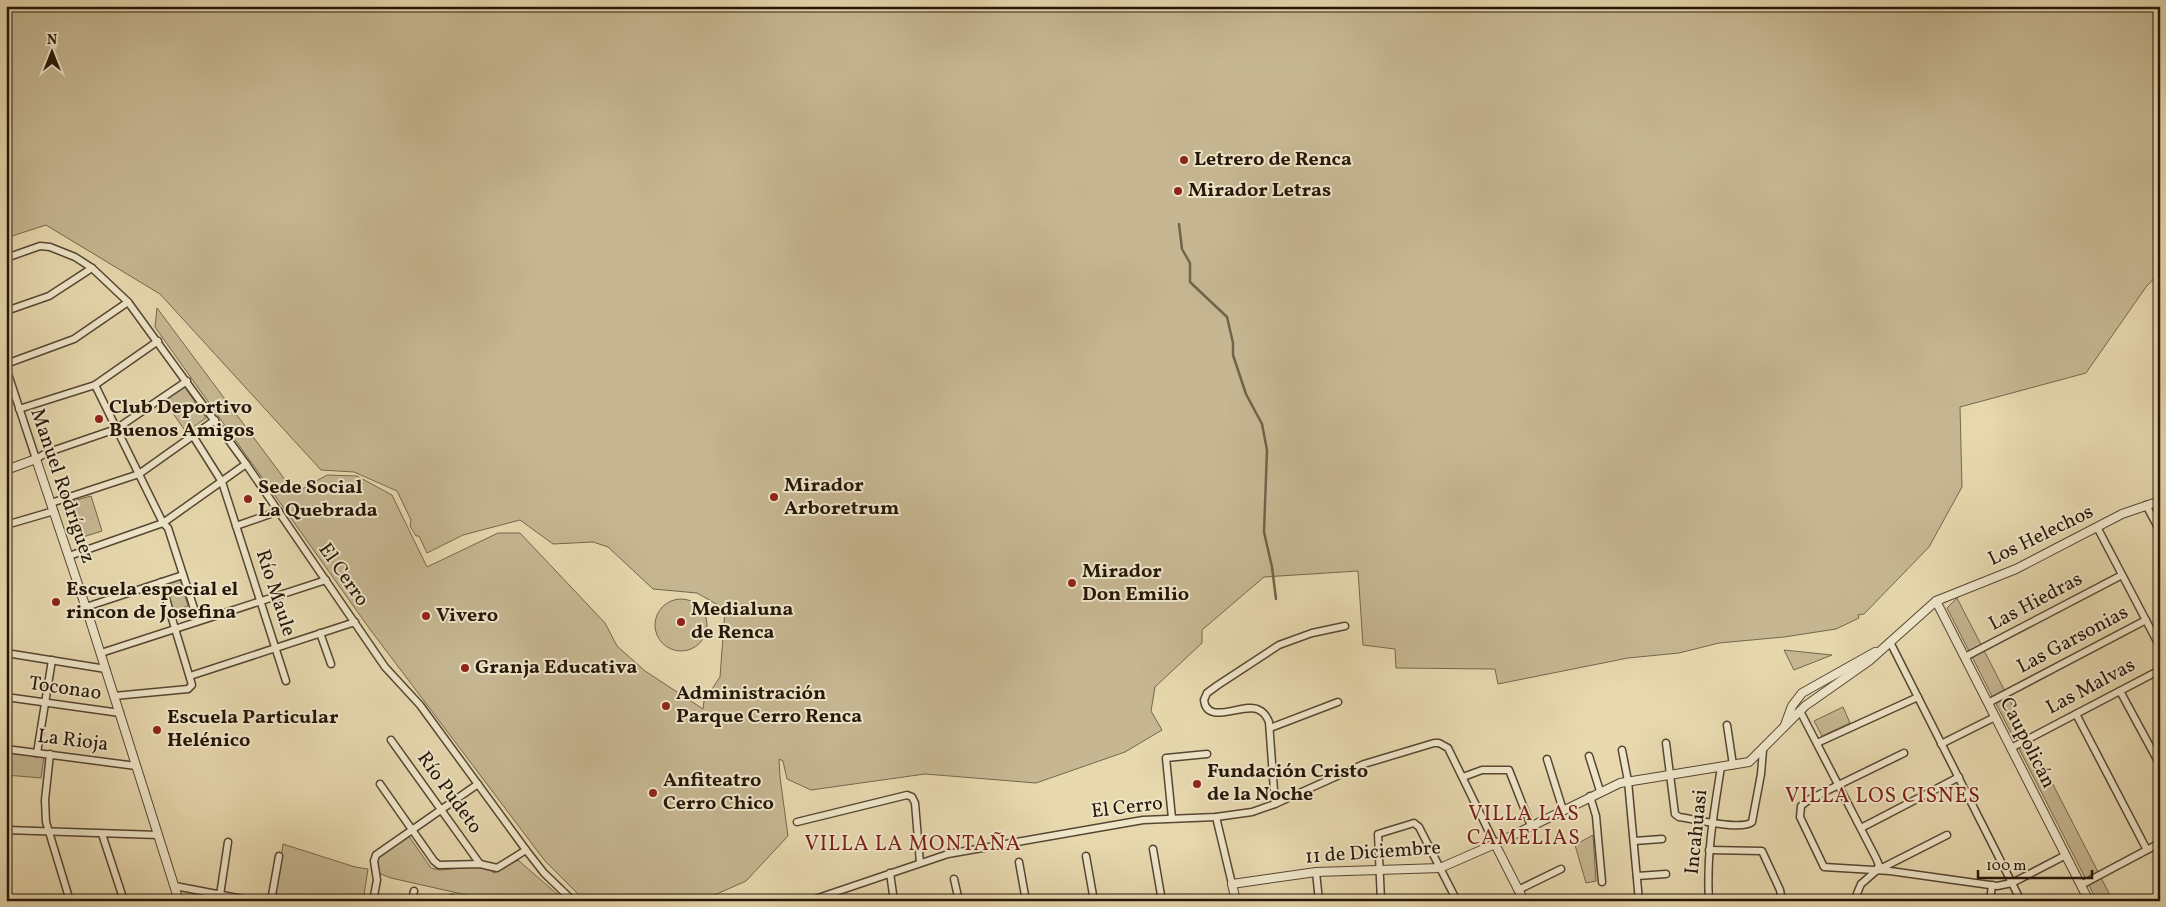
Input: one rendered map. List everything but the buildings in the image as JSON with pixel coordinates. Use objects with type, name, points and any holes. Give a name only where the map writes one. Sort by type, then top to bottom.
[{"type":"street","name":"El Cerro","points":[[6,258],[40,246],[50,247],[75,257],[92,268],[128,302],[215,420],[389,671],[420,705],[544,873],[573,901]]},
{"type":"street","points":[[6,311],[49,296],[92,268]]},
{"type":"street","points":[[6,366],[74,340],[128,302]]},
{"type":"street","points":[[19,409],[95,386],[158,341]]},
{"type":"street","name":"Manuel Rodríguez","points":[[6,366],[101,653],[179,901]]},
{"type":"street","points":[[6,470],[36,459],[46,453],[116,429],[187,381]]},
{"type":"street","points":[[95,386],[163,523],[168,528],[198,621]]},
{"type":"street","points":[[6,525],[139,474],[215,420]]},
{"type":"street","name":"Río Maule","points":[[193,436],[222,482],[286,681]]},
{"type":"street","points":[[69,556],[163,523],[246,464]]},
{"type":"street","name":"Los Helechos","points":[[1936,601],[2033,562],[2122,514],[2160,501]]},
{"type":"street","points":[[2146,505],[2160,531]]},
{"type":"street","points":[[236,526],[278,511]]},
{"type":"street","points":[[2097,527],[2160,647]]},
{"type":"street","points":[[86,607],[183,575]]},
{"type":"street","name":"Las Hiedras","points":[[1965,657],[2122,575]]},
{"type":"street","points":[[101,653],[326,580]]},
{"type":"street","points":[[114,696],[192,687],[161,582]]},
{"type":"street","name":"11 de Diciembre","points":[[1232,884],[1316,872],[1440,868],[1495,844],[1600,791],[1628,781],[1749,762],[1800,711],[1862,666],[1936,601]]},
{"type":"street","name":"Caupolicán","points":[[1936,601],[2089,901]]},
{"type":"street","name":"Las Garsonias","points":[[1988,703],[2146,620]]},
{"type":"street","points":[[190,676],[355,622]]},
{"type":"street","points":[[1275,804],[1270,728],[1265,715],[1259,709],[1250,708],[1214,712],[1204,704],[1204,700],[1207,693],[1279,645],[1312,633],[1345,626]]},
{"type":"street","points":[[320,633],[331,664]]},
{"type":"street","points":[[1888,644],[1918,697],[2021,901]]},
{"type":"street","name":"11 de Diciembre","points":[[1783,729],[1792,706],[1802,692],[1888,644]]},
{"type":"street","points":[[6,653],[106,669]]},
{"type":"street","points":[[37,753],[52,660]]},
{"type":"street","name":"Las Malvas","points":[[2011,748],[2160,670]]},
{"type":"street","points":[[2120,690],[2160,765]]},
{"type":"street","name":"Toconao","points":[[6,697],[120,713]]},
{"type":"street","points":[[1817,744],[1918,697]]},
{"type":"street","points":[[1270,728],[1338,702]]},
{"type":"street","points":[[1800,711],[1878,862],[1876,871]]},
{"type":"street","points":[[2076,714],[2147,850]]},
{"type":"street","points":[[1941,744],[1996,717]]},
{"type":"street","points":[[1727,725],[1733,765]]},
{"type":"street","name":"Río Pudeto","points":[[391,740],[480,864]]},
{"type":"street","name":"El Cerro","points":[[809,901],[948,854],[1143,820],[1216,817],[1252,812],[1275,804],[1364,764],[1434,743],[1444,745],[1451,753],[1463,777]]},
{"type":"street","points":[[1666,743],[1676,816],[1747,825],[1752,822],[1761,774],[1763,750]]},
{"type":"street","name":"La Rioja","points":[[6,749],[136,766]]},
{"type":"street","points":[[1622,750],[1628,781],[1639,901]]},
{"type":"street","points":[[1904,752],[1804,804],[1800,810],[1801,820],[1824,867],[1890,871],[1992,885],[2012,883],[2066,855]]},
{"type":"street","points":[[50,754],[45,800],[48,833],[70,901]]},
{"type":"street","points":[[1172,818],[1166,758],[1207,754]]},
{"type":"street","points":[[1589,756],[1600,791]]},
{"type":"street","points":[[1547,759],[1563,810]]},
{"type":"street","name":"Incahuasi","points":[[1709,901],[1709,850],[1721,767]]},
{"type":"street","points":[[1524,901],[1463,777],[1482,770],[1509,770],[1531,826]]},
{"type":"street","points":[[1861,828],[1958,777]]},
{"type":"street","points":[[380,784],[438,864],[480,864],[500,867],[526,850]]},
{"type":"street","points":[[373,901],[376,884],[375,856],[478,784]]},
{"type":"street","points":[[797,822],[907,795],[912,797],[914,803],[920,863]]},
{"type":"street","points":[[1590,796],[1596,816],[1602,882]]},
{"type":"street","points":[[1216,817],[1236,901]]},
{"type":"street","points":[[1381,901],[1378,834],[1416,823],[1457,901]]},
{"type":"street","points":[[6,830],[48,833],[158,835]]},
{"type":"street","points":[[102,834],[124,901]]},
{"type":"street","points":[[1854,901],[1861,884],[1876,871],[1947,835]]},
{"type":"street","points":[[1634,841],[1662,838]]},
{"type":"street","points":[[220,895],[228,842]]},
{"type":"street","points":[[2081,885],[2160,843]]},
{"type":"street","points":[[1153,849],[1162,901]]},
{"type":"street","points":[[1709,850],[1762,851],[1766,856],[1782,900]]},
{"type":"street","points":[[271,901],[279,856]]},
{"type":"street","points":[[1086,856],[1094,901]]},
{"type":"street","points":[[1020,862],[1026,901]]},
{"type":"street","points":[[1518,890],[1561,869]]},
{"type":"street","points":[[1316,872],[1319,901]]},
{"type":"street","points":[[890,873],[894,901]]},
{"type":"street","points":[[1637,876],[1666,874]]},
{"type":"street","points":[[954,879],[959,901]]},
{"type":"street","points":[[1990,901],[1992,885]]},
{"type":"street","points":[[175,886],[253,901]]},
{"type":"street","points":[[412,901],[414,890]]},
{"type":"street","points":[[1755,901],[1817,901]]},
{"type":"shaded area","points":[[6,6],[2160,6],[2160,272],[2146,287],[2086,373],[1960,407],[1962,487],[1929,547],[1864,614],[1858,615],[1859,618],[1836,629],[1784,637],[1719,643],[1679,653],[1628,658],[1498,684],[1495,669],[1396,668],[1395,649],[1363,645],[1358,571],[1264,577],[1202,630],[1202,643],[1155,687],[1151,711],[1162,730],[1125,752],[1036,783],[925,774],[811,790],[787,779],[783,761],[779,759],[788,836],[746,881],[701,901],[585,901],[545,861],[369,628],[155,327],[157,308],[295,493],[327,475],[357,476],[392,495],[427,567],[498,533],[520,533],[605,623],[617,646],[645,671],[703,709],[704,701],[720,677],[725,609],[697,593],[653,589],[608,547],[593,542],[553,544],[520,520],[463,535],[427,553],[419,536],[416,536],[410,526],[411,520],[397,491],[354,472],[321,470],[160,294],[46,225],[6,238]]},
{"type":"shaded area","points":[[184,386],[206,418],[186,432],[163,399]]},
{"type":"shaded area","points":[[91,496],[102,531],[83,537],[73,501]]},
{"type":"shaded area","points":[[180,579],[188,606],[173,611],[164,584]]},
{"type":"shaded area","points":[[1957,598],[2113,901],[2097,901],[1947,608]]},
{"type":"shaded area","name":"Medialuna de Renca","points":[[681,599],[691,601],[699,607],[705,615],[707,625],[705,635],[699,643],[691,649],[681,651],[671,649],[663,643],[657,635],[655,625],[657,615],[663,607],[671,601]]},
{"type":"shaded area","points":[[1784,650],[1832,655],[1794,670]]},
{"type":"shaded area","points":[[1843,707],[1850,723],[1822,736],[1814,721]]},
{"type":"shaded area","points":[[6,752],[44,757],[41,778],[6,775]]},
{"type":"shaded area","points":[[408,835],[431,868],[440,870],[484,866],[494,873],[518,860],[565,901],[493,901],[391,878],[378,873],[377,857]]},
{"type":"shaded area","points":[[1593,835],[1596,881],[1586,883],[1575,845]]},
{"type":"shaded area","points":[[283,844],[355,867],[368,869],[363,901],[275,901]]},
{"type":"waterway","points":[[1179,224],[1182,249],[1190,263],[1190,282],[1227,317],[1233,343],[1233,355],[1246,394],[1262,424],[1267,450],[1264,532],[1272,567],[1276,599]]},
{"type":"place","name":"Letrero de Renca","points":[[1184,160]]},
{"type":"place","name":"Mirador Letras","points":[[1178,191]]},
{"type":"place","name":"Club Deportivo Buenos Amigos","points":[[99,419]]},
{"type":"place","name":"Mirador Arboretrum","points":[[774,497]]},
{"type":"place","name":"Sede Social La Quebrada","points":[[248,499]]},
{"type":"place","name":"Mirador Don Emilio","points":[[1072,583]]},
{"type":"place","name":"Escuela especial el rincon de Josefina","points":[[56,602]]},
{"type":"place","name":"Vivero","points":[[426,616]]},
{"type":"place","name":"Medialuna de Renca","points":[[681,622]]},
{"type":"place","name":"Granja Educativa","points":[[465,668]]},
{"type":"place","name":"Administración Parque Cerro Renca","points":[[666,706]]},
{"type":"place","name":"Escuela Particular Helénico","points":[[157,730]]},
{"type":"place","name":"Fundación Cristo de la Noche","points":[[1197,784]]},
{"type":"place","name":"Anfiteatro Cerro Chico","points":[[653,793]]},
{"type":"district","name":"VILLA LOS CISNES","points":[[1883,796]]},
{"type":"district","name":"VILLA LAS CAMELIAS","points":[[1524,826]]},
{"type":"district","name":"VILLA LA MONTAÑA","points":[[913,844]]}]
